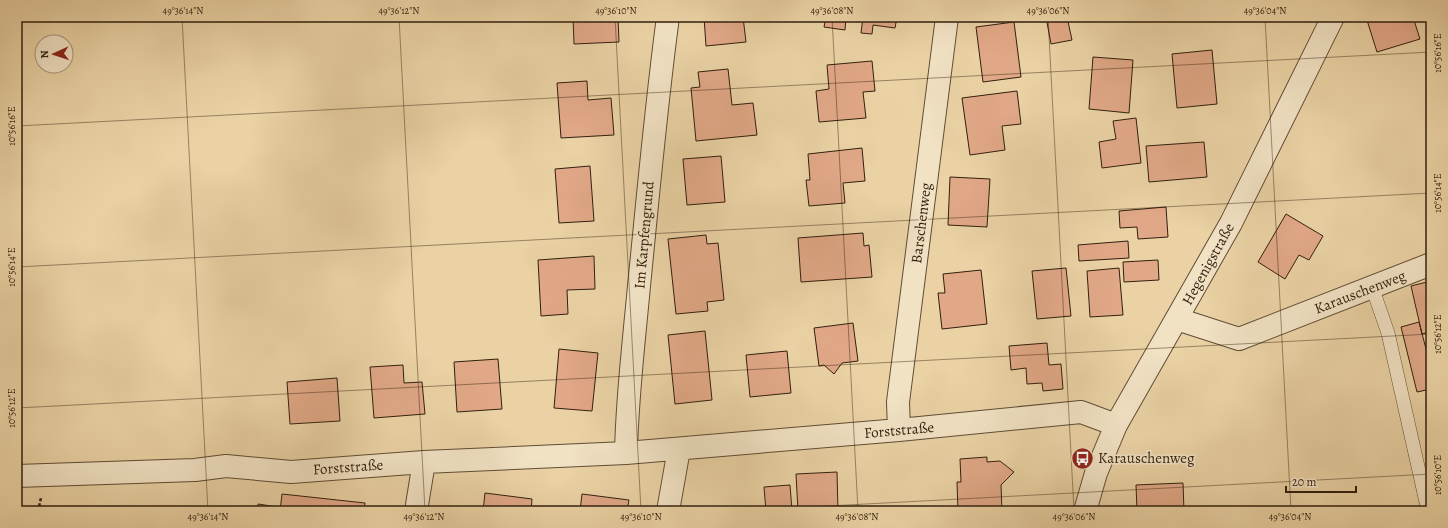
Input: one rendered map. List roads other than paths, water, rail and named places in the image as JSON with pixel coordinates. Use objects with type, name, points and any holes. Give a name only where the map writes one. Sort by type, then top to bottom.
[{"type":"street","name":"Im Karpfengrund","points":[[626,453],[626,426],[658,93],[668,17]]},
{"type":"street","name":"Barschenweg","points":[[899,430],[898,402],[947,17]]},
{"type":"street","name":"Hegenigstraße","points":[[1085,511],[1096,473],[1116,425],[1232,223],[1333,17]]},
{"type":"street","name":"Karauschenweg","points":[[1177,319],[1239,339],[1431,264]]},
{"type":"street","name":"Forststraße","points":[[17,476],[195,470],[226,466],[291,472],[424,462],[626,453],[899,430],[1081,412],[1116,425]]},
{"type":"street","points":[[668,511],[679,449]]},
{"type":"street","points":[[416,511],[424,462]]},
{"type":"lane","points":[[1372,287],[1388,333],[1428,511]]},
{"type":"place","name":"Karauschenweg","points":[[1082,458]]}]
